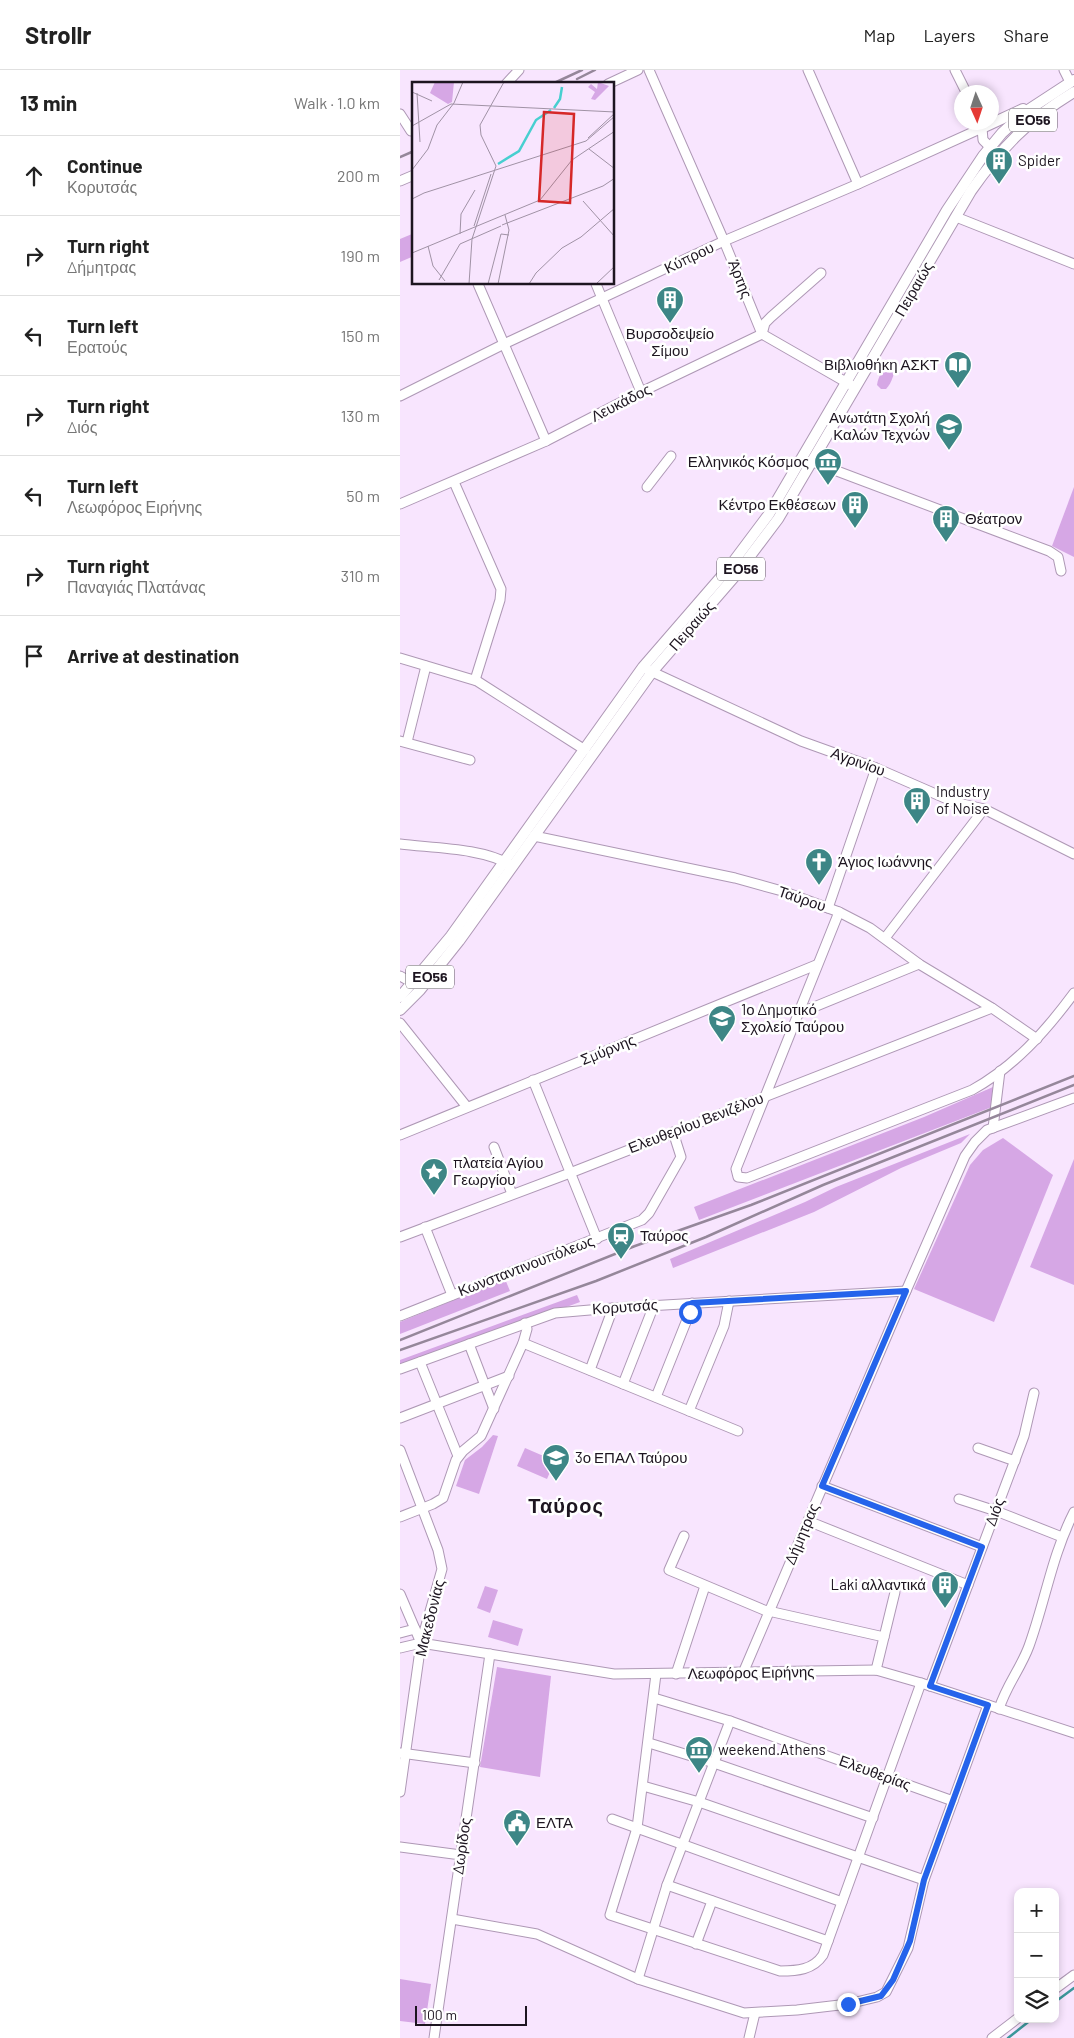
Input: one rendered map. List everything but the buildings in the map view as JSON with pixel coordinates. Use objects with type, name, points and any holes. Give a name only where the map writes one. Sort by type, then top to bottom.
[{"type":"main road","name":"Πειραιώς","points":[[400,996],[413,983],[508,864],[534,836],[647,670],[758,548],[787,506],[813,462],[851,385],[947,210],[971,172],[994,147],[1012,123],[1044,98],[1073,84]]},
{"type":"main road","name":"Πειραιώς","points":[[400,1010],[420,990],[459,941],[585,750],[761,526],[956,217],[994,147],[1033,120],[1073,84]]},
{"type":"main road","points":[[999,117],[1044,98]]},
{"type":"street","points":[[508,82],[519,70]]},
{"type":"street","points":[[612,82],[638,70]]},
{"type":"street","name":"Άρτης","points":[[649,70],[724,241],[762,334]]},
{"type":"street","points":[[808,70],[858,184]]},
{"type":"street","points":[[955,70],[962,85]]},
{"type":"street","points":[[1064,70],[1073,84]]},
{"type":"street","points":[[400,114],[412,130]]},
{"type":"street","name":"Κύπρου","points":[[400,396],[504,344],[724,241],[858,184],[971,130]]},
{"type":"street","points":[[982,130],[983,140],[994,147]]},
{"type":"street","points":[[400,181],[412,176]]},
{"type":"street","points":[[956,217],[1074,264]]},
{"type":"street","points":[[821,273],[770,317],[765,324],[762,334],[851,385]]},
{"type":"street","points":[[478,285],[546,441]]},
{"type":"street","points":[[596,285],[641,392]]},
{"type":"street","name":"Λευκάδος","points":[[400,504],[546,441],[641,392],[762,334]]},
{"type":"street","points":[[647,486],[671,456]]},
{"type":"street","points":[[813,462],[1049,551],[1058,557],[1061,571]]},
{"type":"street","points":[[454,482],[501,589],[500,600],[475,680]]},
{"type":"street","points":[[400,658],[475,680],[585,750]]},
{"type":"street","points":[[426,666],[403,742],[470,760]]},
{"type":"street","name":"Αγρινίου","points":[[647,670],[801,741],[876,768],[954,802],[984,809],[1074,854]]},
{"type":"street","points":[[828,908],[876,768]]},
{"type":"street","points":[[885,938],[984,809]]},
{"type":"street","name":"Ταύρου","points":[[534,836],[714,872],[759,884],[839,912],[885,938],[919,964],[992,1008],[1037,1039]]},
{"type":"street","points":[[400,844],[482,854],[508,864]]},
{"type":"street","points":[[839,912],[816,965],[767,1095],[736,1170],[738,1177],[747,1178],[972,1090],[1000,1071],[1037,1039],[1074,993]]},
{"type":"street","points":[[798,1014],[919,964]]},
{"type":"street","name":"Σμύρνης","points":[[400,1135],[816,965]]},
{"type":"street","points":[[400,976],[413,983]]},
{"type":"street","name":"Ελευθερίου Βενιζέλου","points":[[400,1237],[570,1173],[992,1008]]},
{"type":"street","points":[[400,1023],[468,1107]]},
{"type":"street","points":[[993,1128],[1000,1071]]},
{"type":"street","points":[[534,1080],[597,1239]]},
{"type":"street","name":"Δήμητρας","points":[[743,1673],[965,1156],[981,1134],[1074,1098]]},
{"type":"street","name":"Κωνσταντινουπόλεως","points":[[400,1316],[642,1220],[648,1214],[681,1157],[673,1132]]},
{"type":"street","points":[[494,1147],[512,1194]]},
{"type":"street","points":[[425,1228],[452,1295]]},
{"type":"street","name":"Κορυτσάς","points":[[525,1323],[555,1313],[613,1308],[906,1291]]},
{"type":"street","points":[[689,1411],[724,1326],[729,1301]]},
{"type":"street","points":[[656,1397],[692,1303]]},
{"type":"street","points":[[623,1384],[654,1305]]},
{"type":"street","points":[[590,1370],[613,1308]]},
{"type":"street","points":[[400,1370],[525,1323],[527,1329],[524,1343],[482,1436],[458,1456],[443,1498],[400,1517]]},
{"type":"street","points":[[524,1343],[738,1431]]},
{"type":"street","points":[[469,1344],[494,1409]]},
{"type":"street","points":[[420,1362],[458,1456]]},
{"type":"street","points":[[400,1418],[509,1376]]},
{"type":"street","name":"Διός","points":[[696,1944],[780,1971],[793,1971],[811,1966],[823,1955],[887,1778],[968,1585],[996,1511],[1024,1436],[1034,1393]]},
{"type":"street","points":[[978,1448],[1014,1461]]},
{"type":"street","name":"Μακεδονίας","points":[[400,1450],[440,1554],[442,1567],[421,1643],[403,1754],[400,1792]]},
{"type":"street","points":[[822,1486],[982,1547]]},
{"type":"street","points":[[959,1499],[996,1511],[1062,1537]]},
{"type":"street","points":[[999,1708],[1004,1693],[1022,1664],[1052,1566],[1062,1537],[1074,1512]]},
{"type":"street","points":[[808,1521],[968,1585]]},
{"type":"street","points":[[684,1536],[669,1570],[769,1612],[884,1637]]},
{"type":"street","points":[[676,1674],[705,1586]]},
{"type":"street","points":[[876,1670],[894,1592]]},
{"type":"street","points":[[400,1594],[421,1643],[400,1648]]},
{"type":"street","points":[[400,1633],[415,1629]]},
{"type":"street","name":"Λεωφόρος Ειρήνης","points":[[421,1643],[608,1674],[876,1670],[926,1684],[1074,1732]]},
{"type":"street","name":"Δωρίδος","points":[[434,2038],[490,1654]]},
{"type":"street","points":[[656,1674],[637,1828],[610,1914],[696,1944],[712,1901]]},
{"type":"street","name":"Ελευθερίας","points":[[654,1698],[730,1721],[953,1801]]},
{"type":"street","points":[[452,1919],[537,1934],[638,1979],[744,2013],[848,2004],[881,1996],[893,1980],[908,1948],[924,1880],[988,1705]]},
{"type":"street","points":[[638,1979],[667,1885],[730,1721]]},
{"type":"street","points":[[648,1743],[714,1763],[872,1818]]},
{"type":"street","points":[[403,1754],[475,1763]]},
{"type":"street","points":[[643,1786],[699,1802],[924,1880]]},
{"type":"street","points":[[612,1819],[842,1902]]},
{"type":"street","points":[[400,1847],[461,1855]]},
{"type":"street","points":[[667,1885],[828,1940]]},
{"type":"street","points":[[1059,1986],[1074,1975]]},
{"type":"street","points":[[749,2038],[755,2013]]},
{"type":"street","points":[[992,2038],[1014,2021]]},
{"type":"shaded area","points":[[412,234],[412,257],[400,262],[400,239]]},
{"type":"shaded area","points":[[891,362],[894,363],[892,380],[886,389],[881,389],[877,385],[879,378],[884,368]]},
{"type":"shaded area","points":[[1074,487],[1074,557],[1052,546]]},
{"type":"shaded area","points":[[993,1087],[992,1107],[699,1220],[694,1207],[924,1117]]},
{"type":"shaded area","points":[[970,1134],[961,1143],[901,1168],[814,1212],[673,1268],[670,1259],[836,1187]]},
{"type":"shaded area","points":[[1003,1138],[1053,1175],[994,1322],[914,1289],[970,1165],[983,1150]]},
{"type":"shaded area","points":[[1074,1159],[1074,1285],[1030,1267]]},
{"type":"shaded area","points":[[505,1279],[510,1291],[400,1334],[400,1322]]},
{"type":"shaded area","points":[[577,1295],[580,1302],[400,1368],[400,1360]]},
{"type":"shaded area","points":[[493,1435],[498,1436],[479,1494],[456,1486],[465,1460],[482,1447]]},
{"type":"shaded area","points":[[525,1448],[555,1461],[547,1479],[517,1466]]},
{"type":"shaded area","points":[[485,1586],[498,1590],[490,1613],[477,1608]]},
{"type":"shaded area","points":[[493,1620],[523,1629],[518,1646],[488,1637]]},
{"type":"shaded area","points":[[497,1667],[551,1676],[540,1777],[480,1767]]},
{"type":"shaded area","points":[[400,1979],[431,1984],[425,2024],[400,2021]]},
{"type":"waterway","points":[[1059,1999],[1074,1988]]},
{"type":"waterway","points":[[1008,2038],[1027,2023]]},
{"type":"railway","points":[[556,82],[582,70]]},
{"type":"railway","points":[[577,79],[595,70]]},
{"type":"railway","points":[[400,157],[412,152]]},
{"type":"railway","points":[[400,1340],[635,1246],[751,1205],[1074,1076]]},
{"type":"railway","points":[[400,1350],[596,1281],[706,1237],[823,1185],[1074,1085]]},
{"type":"place","name":"Spider","points":[[999,185]]},
{"type":"place","name":"Βυρσοδεψείο Σίμου","points":[[670,324]]},
{"type":"place","name":"Βιβλιοθήκη ΑΣΚΤ","points":[[958,389]]},
{"type":"place","name":"Ανωτάτη Σχολή Καλών Τεχνών","points":[[949,451]]},
{"type":"place","name":"Ελληνικός Κόσμος","points":[[828,486]]},
{"type":"place","name":"Κέντρο Εκθέσεων","points":[[855,529]]},
{"type":"place","name":"Θέατρον","points":[[946,543]]},
{"type":"place","name":"Industry of Noise","points":[[917,825]]},
{"type":"place","name":"Άγιος Ιωάννης","points":[[819,886]]},
{"type":"place","name":"1ο Δημοτικό Σχολείο Ταύρου","points":[[722,1043]]},
{"type":"place","name":"πλατεία Αγίου Γεωργίου","points":[[434,1196]]},
{"type":"place","name":"Ταύρος","points":[[621,1260]]},
{"type":"place","name":"3ο ΕΠΑΛ Ταύρου","points":[[556,1482]]},
{"type":"place","name":"Laki αλλαντικά","points":[[945,1609]]},
{"type":"place","name":"weekend.Athens","points":[[699,1774]]},
{"type":"place","name":"ΕΛΤΑ","points":[[517,1847]]},
{"type":"district","name":"Ταύρος","points":[[566,1506]]},
{"type":"route","points":[[690,1312],[692,1303],[906,1291],[822,1486],[982,1547],[930,1686],[988,1705],[924,1880],[918,1913],[908,1948],[886,1992],[872,1999],[848,2004]]}]
